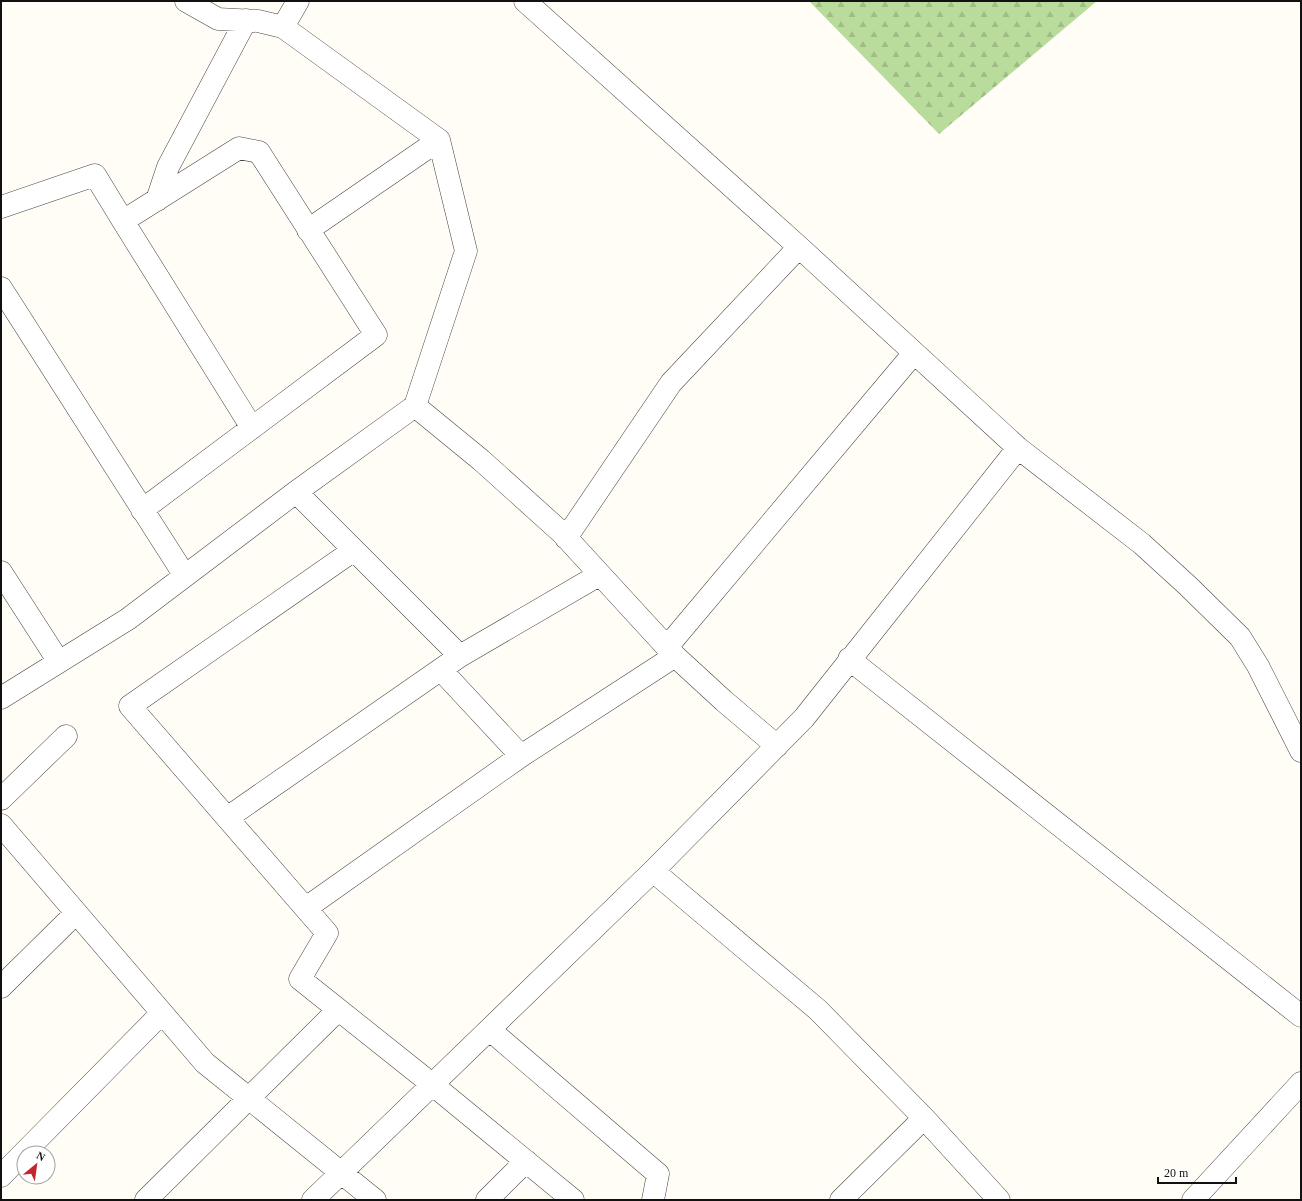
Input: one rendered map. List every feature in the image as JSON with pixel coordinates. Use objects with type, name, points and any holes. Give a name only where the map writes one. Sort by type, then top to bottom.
[{"type":"street","points":[[1,698],[128,619],[296,492],[415,406],[466,251],[439,140],[283,27],[246,20],[218,18],[186,1]]},
{"type":"street","points":[[283,27],[298,1]]},
{"type":"street","points":[[525,1],[799,247],[1018,448],[1142,544],[1240,637],[1258,666],[1301,751]]},
{"type":"street","points":[[157,200],[168,167],[246,20]]},
{"type":"street","points":[[308,230],[439,140]]},
{"type":"street","points":[[124,221],[239,148],[259,152],[376,335],[142,510]]},
{"type":"street","points":[[1,207],[96,175],[252,428]]},
{"type":"street","points":[[566,538],[671,383],[799,247]]},
{"type":"street","points":[[1,288],[185,576]]},
{"type":"street","points":[[306,908],[671,651],[914,352]]},
{"type":"street","points":[[415,406],[481,460],[566,538],[671,651],[724,701],[777,746]]},
{"type":"street","points":[[313,1200],[653,871],[804,718],[849,659],[1018,448]]},
{"type":"street","points":[[296,492],[460,656]]},
{"type":"street","points":[[354,550],[130,706],[327,933],[300,979],[433,1085],[573,1200]]},
{"type":"street","points":[[1,572],[59,662]]},
{"type":"street","points":[[227,818],[460,656],[599,575]]},
{"type":"street","points":[[849,659],[1301,1016]]},
{"type":"street","points":[[441,670],[521,756]]},
{"type":"street","points":[[1,799],[66,736]]},
{"type":"street","points":[[1,825],[205,1063],[375,1200]]},
{"type":"street","points":[[653,871],[818,1010],[924,1118],[1000,1200]]},
{"type":"street","points":[[1,987],[76,912]]},
{"type":"street","points":[[146,1200],[338,1010]]},
{"type":"street","points":[[1,1176],[162,1013]]},
{"type":"street","points":[[490,1030],[658,1174],[653,1200]]},
{"type":"street","points":[[1193,1200],[1301,1083]]},
{"type":"street","points":[[841,1200],[924,1118]]},
{"type":"street","points":[[487,1200],[526,1161]]},
{"type":"green space","points":[[809,1],[1097,1],[939,134]]}]
